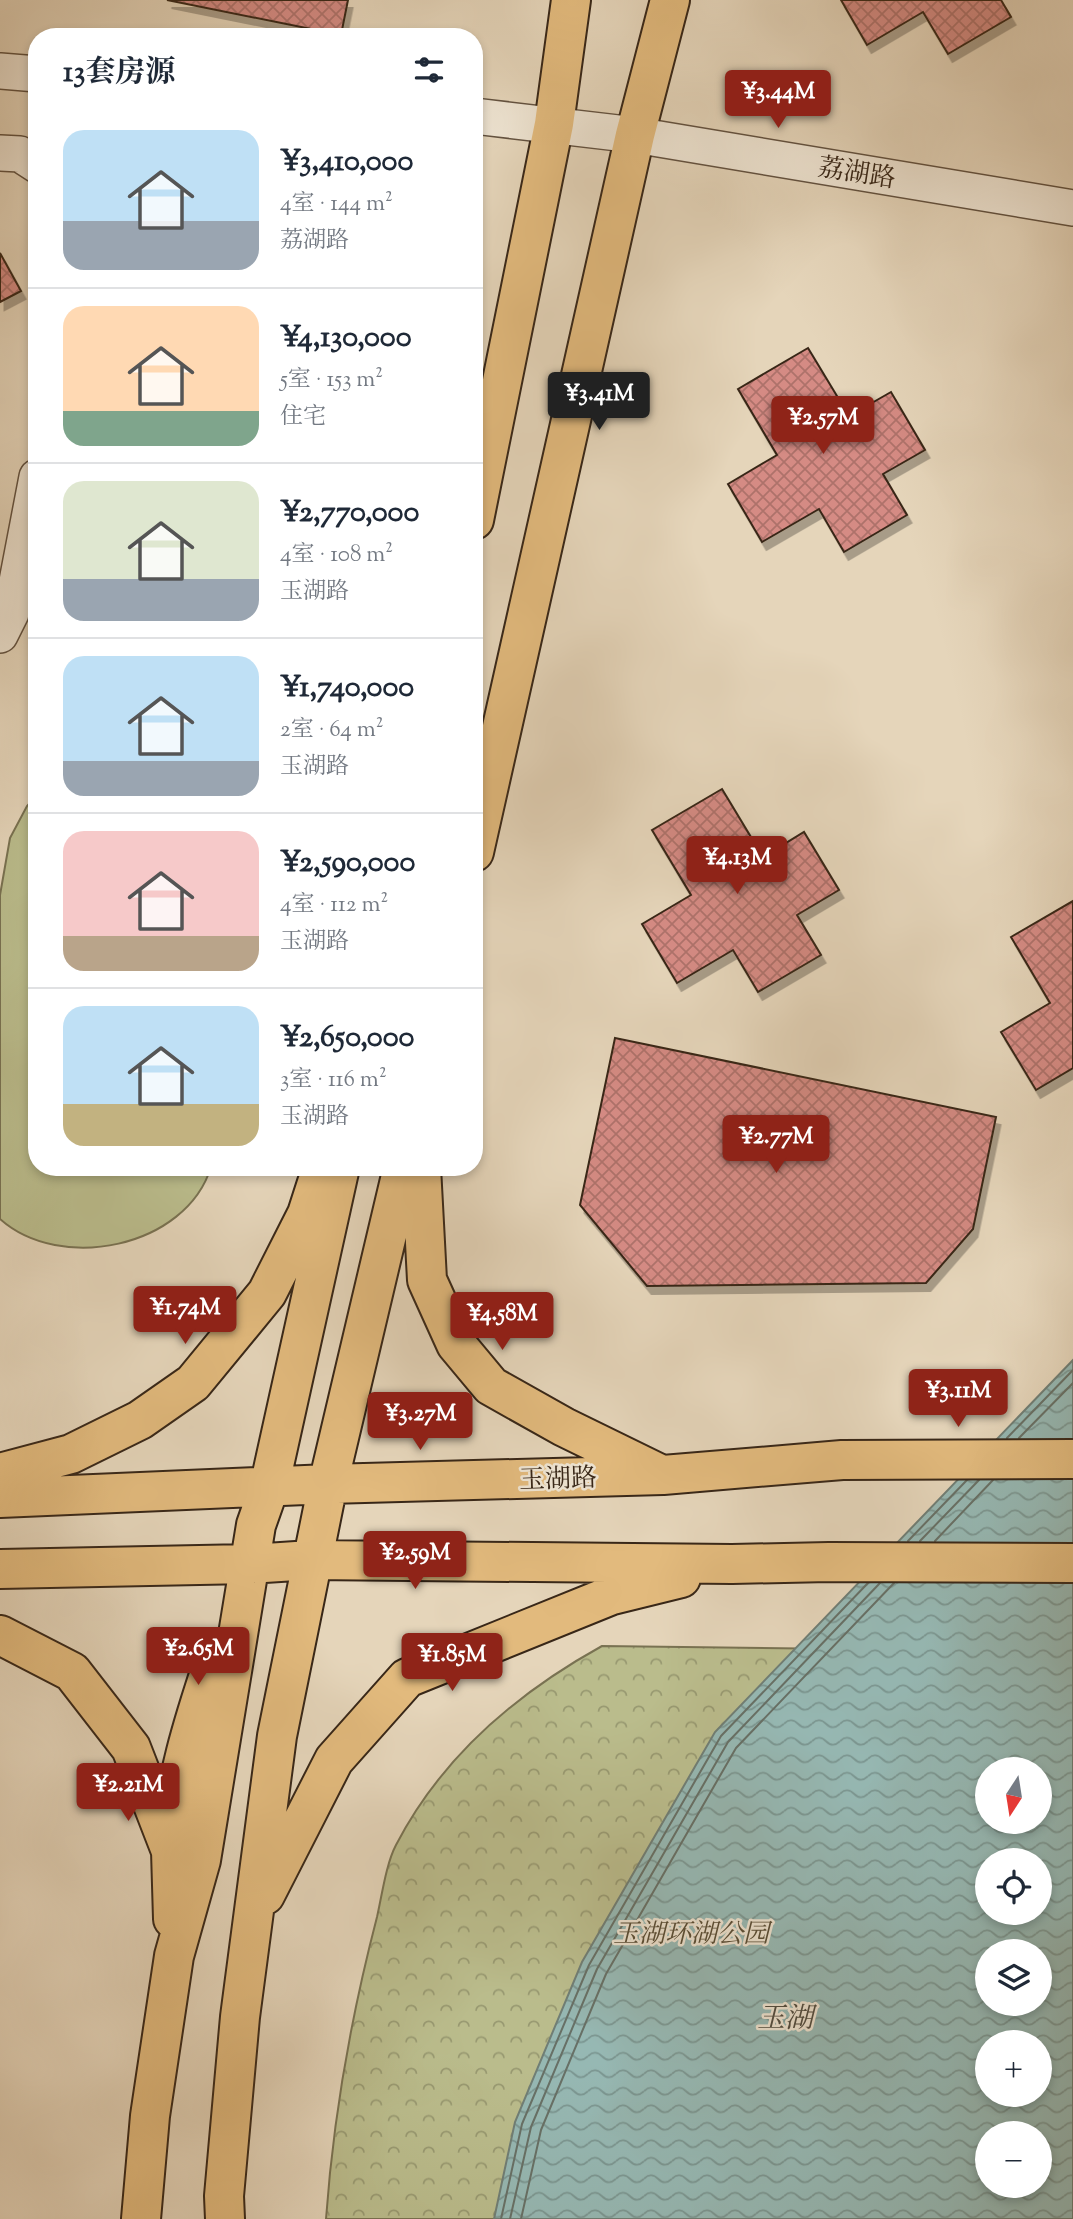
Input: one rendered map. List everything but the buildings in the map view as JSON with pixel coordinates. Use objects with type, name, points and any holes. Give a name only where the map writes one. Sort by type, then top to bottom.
[{"type":"main road","points":[[483,475],[554,124],[571,0]]},
{"type":"main road","points":[[483,812],[635,135],[670,0]]},
{"type":"main road","points":[[0,1473],[71,1454],[140,1420],[193,1383],[267,1293],[307,1214],[319,1176]]},
{"type":"main road","points":[[142,2219],[150,2116],[174,1956],[201,1860],[256,1525],[270,1488],[338,1176]]},
{"type":"main road","points":[[225,2219],[224,2196],[236,2049],[277,1736],[311,1560],[401,1176]]},
{"type":"main road","points":[[421,1176],[426,1280],[456,1344],[491,1386],[564,1427],[663,1475]]},
{"type":"main road","name":"玉湖路","points":[[0,1498],[328,1484],[663,1475],[842,1460],[1073,1460]]},
{"type":"main road","points":[[0,1569],[249,1564],[311,1560],[732,1564],[1073,1563]]},
{"type":"main road","points":[[252,1921],[334,1760],[407,1678],[612,1595],[732,1564]]},
{"type":"main road","points":[[174,1956],[172,1826],[197,1714],[217,1654],[243,1602]]},
{"type":"main road","points":[[0,1635],[72,1672],[131,1748],[171,1851]]},
{"type":"street","points":[[0,71],[28,73]]},
{"type":"street","name":"荔湖路","points":[[483,117],[635,135],[1073,208]]},
{"type":"street","points":[[0,153],[20,155],[28,160]]},
{"type":"street","points":[[0,635],[11,613],[28,524]]},
{"type":"green space","points":[[27,806],[28,1176],[206,1176],[197,1195],[176,1217],[149,1233],[119,1244],[87,1248],[55,1245],[25,1236],[0,1219],[0,895],[10,838]]},
{"type":"green space","name":"玉湖环湖公园","points":[[602,1646],[1073,1652],[1073,2219],[326,2219],[333,2144],[359,1991],[396,1845],[414,1813],[459,1756],[484,1730],[540,1685]]},
{"type":"water","name":"玉湖","points":[[1073,1360],[1073,2219],[494,2219],[515,2122],[582,1962],[715,1732]]}]
